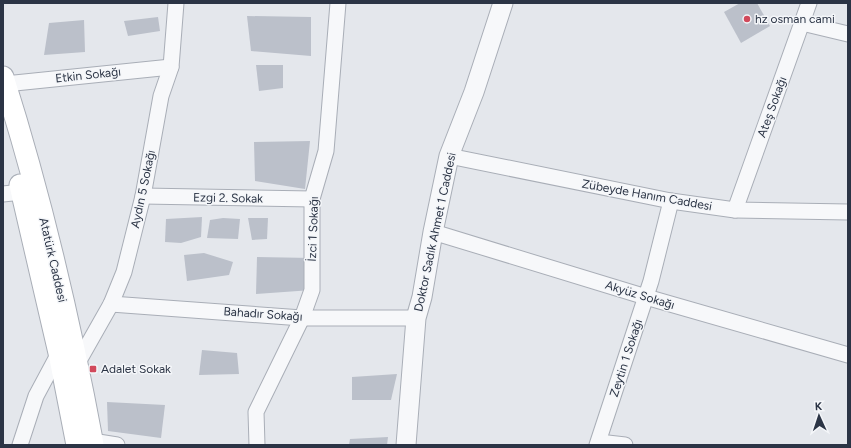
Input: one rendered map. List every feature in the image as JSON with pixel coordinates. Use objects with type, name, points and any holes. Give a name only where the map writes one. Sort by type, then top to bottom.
[{"type":"main road","name":"Atatürk Caddesi","points":[[4,80],[26,152],[48,236],[77,364],[87,444]]},
{"type":"main road","name":"Atatürk Caddesi","points":[[3,123],[13,193],[87,444]]},
{"type":"street","name":"Aydın 5 Sokağı","points":[[77,364],[111,304],[124,272],[143,196],[161,96],[171,67],[176,3]]},
{"type":"street","name":"İzci 1 Sokağı","points":[[257,445],[256,412],[302,318],[312,290],[312,199],[326,151],[338,3]]},
{"type":"street","name":"Doktor Sadık Ahmet 1 Caddesi","points":[[406,445],[416,318],[422,297],[433,232],[449,156],[474,92],[503,3]]},
{"type":"street","name":"Ateş Sokağı","points":[[735,210],[809,3]]},
{"type":"street","points":[[802,23],[848,34]]},
{"type":"street","name":"Etkin Sokağı","points":[[4,80],[171,67]]},
{"type":"street","name":"Zübeyde Hanım Caddesi","points":[[449,156],[671,202],[735,210],[848,212]]},
{"type":"street","name":"Ezgi 2. Sokak","points":[[143,196],[312,199]]},
{"type":"street","name":"Zeytin 1 Sokağı","points":[[598,443],[651,281],[671,202]]},
{"type":"street","name":"Akyüz Sokağı","points":[[433,232],[646,297],[848,355]]},
{"type":"street","name":"Bahadır Sokağı","points":[[111,304],[302,318],[416,318]]},
{"type":"street","points":[[20,445],[36,396],[59,353]]},
{"type":"street","points":[[598,443],[626,445]]},
{"type":"street","points":[[87,444],[117,445]]},
{"type":"building","name":"hz osman cami","points":[[740,3],[757,3],[770,26],[741,43],[724,12]]},
{"type":"building","points":[[247,16],[311,17],[311,56],[251,51]]},
{"type":"building","points":[[158,17],[160,31],[128,36],[124,21]]},
{"type":"building","points":[[84,20],[85,52],[44,55],[49,23]]},
{"type":"building","points":[[256,65],[283,65],[283,88],[259,91]]},
{"type":"building","points":[[310,141],[305,189],[255,181],[254,142]]},
{"type":"building","points":[[202,217],[201,237],[181,243],[165,242],[166,219]]},
{"type":"building","points":[[223,218],[240,219],[238,239],[207,238],[210,220]]},
{"type":"building","points":[[248,218],[268,218],[267,239],[252,240]]},
{"type":"building","points":[[204,253],[233,262],[229,275],[187,281],[184,255]]},
{"type":"building","points":[[257,257],[312,258],[312,290],[256,294]]},
{"type":"building","points":[[202,350],[237,353],[239,374],[199,375]]},
{"type":"building","points":[[397,374],[391,400],[352,400],[352,377]]},
{"type":"building","points":[[107,402],[165,405],[161,438],[108,431]]},
{"type":"building","points":[[388,437],[387,445],[349,445],[350,439]]},
{"type":"place","name":"hz osman cami","points":[[747,19]]},
{"type":"place","name":"Adalet Sokak","points":[[93,369]]}]
